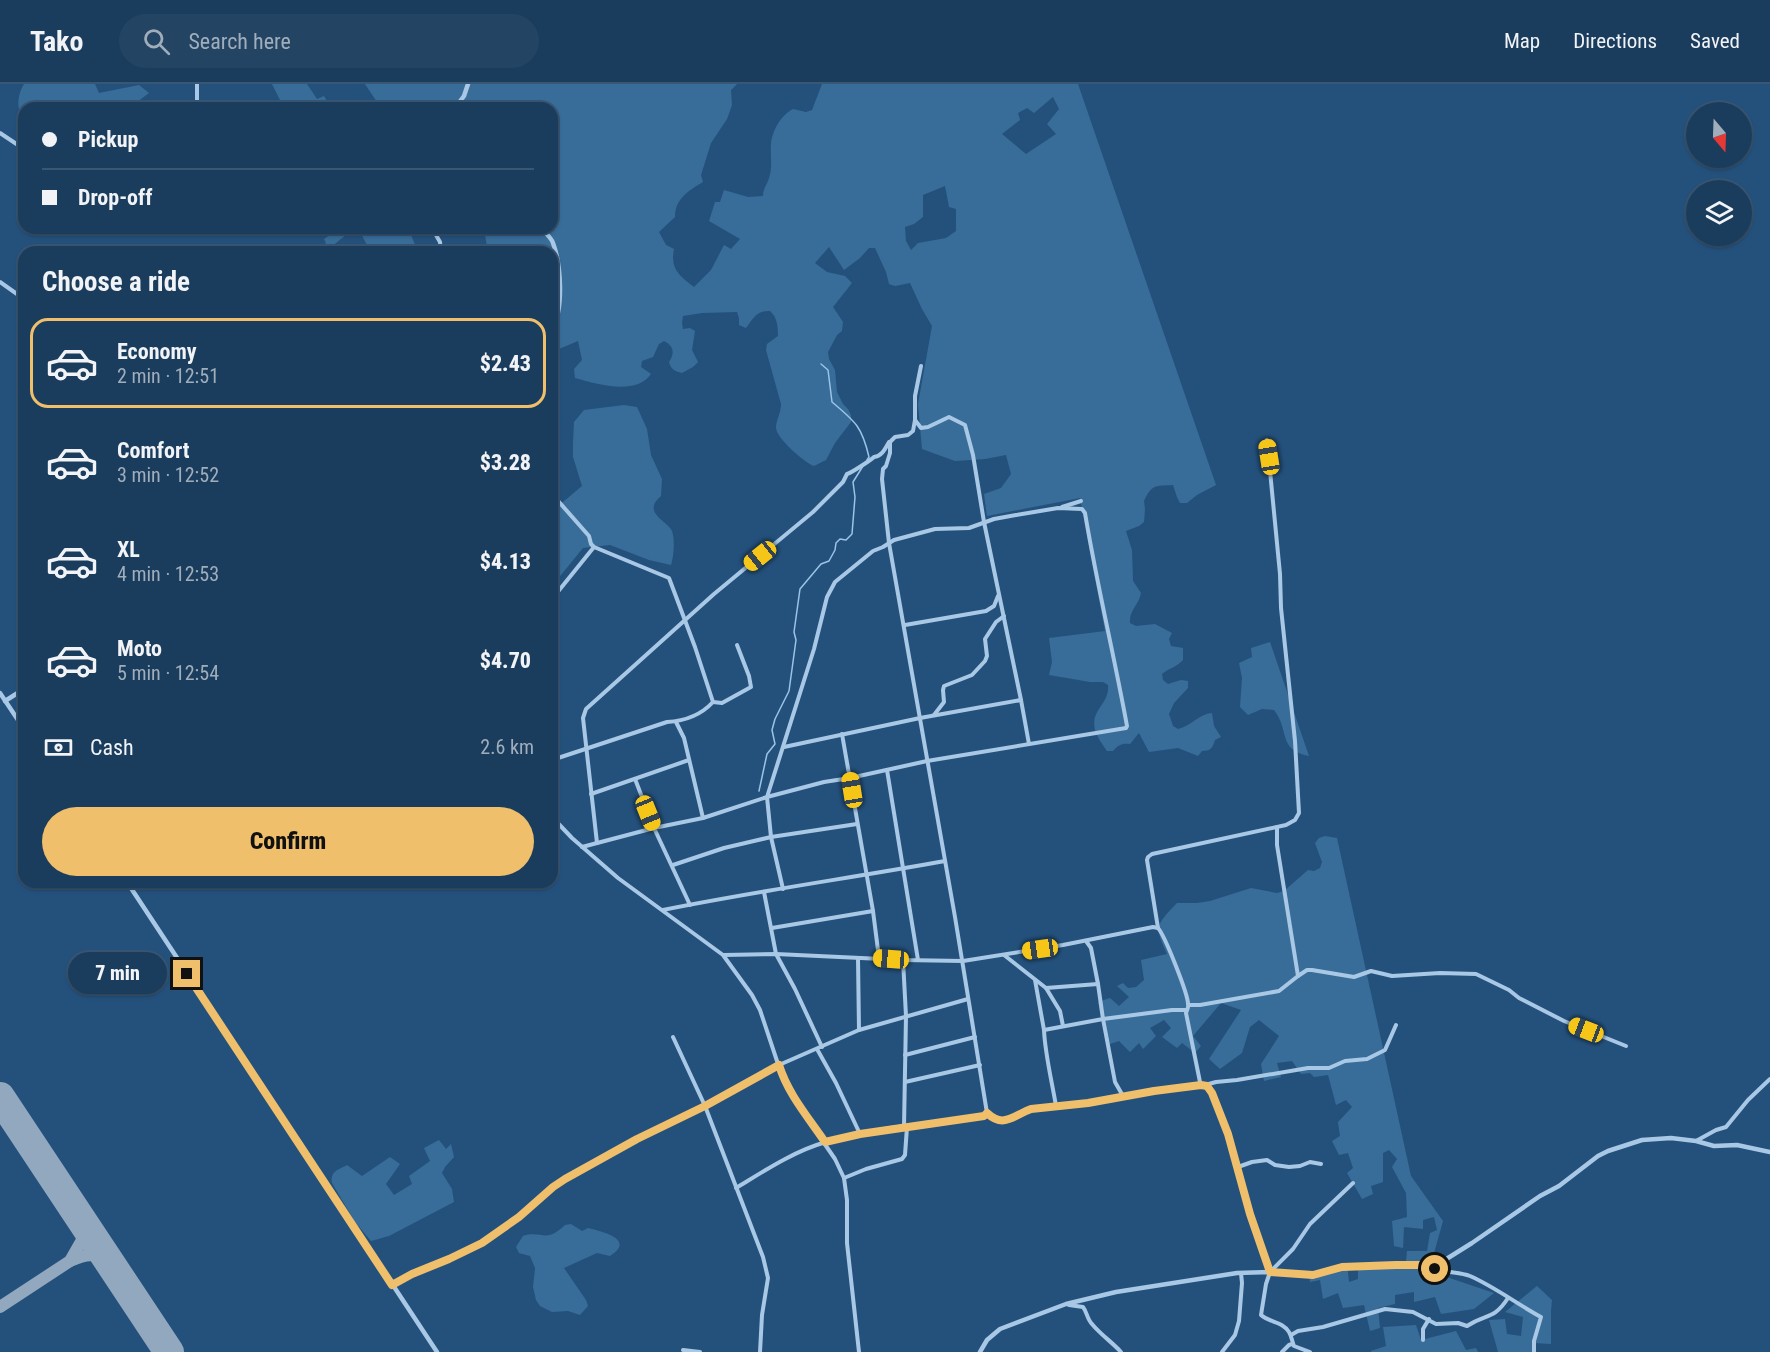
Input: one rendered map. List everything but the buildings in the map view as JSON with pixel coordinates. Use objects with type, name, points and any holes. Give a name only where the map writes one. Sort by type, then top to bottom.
[{"type":"street","points":[[197,84],[197,102]]},
{"type":"street","points":[[460,102],[468,84]]},
{"type":"street","points":[[0,133],[18,145]]},
{"type":"street","points":[[558,264],[560,272],[558,303]]},
{"type":"street","points":[[1,285],[18,296]]},
{"type":"street","points":[[597,843],[583,718],[586,709],[728,582],[813,512],[843,482],[847,474],[883,452],[895,437],[908,435],[913,430],[915,396],[921,366]]},
{"type":"street","points":[[915,420],[921,428],[949,417],[965,425],[973,454],[984,522],[1029,744]]},
{"type":"street","points":[[1189,1005],[1173,960],[1158,928],[1148,856],[1277,828],[1295,820],[1300,807],[1267,440]]},
{"type":"street","points":[[890,442],[890,453],[883,469],[882,479],[889,543],[963,961],[987,1113],[994,1120],[1000,1121],[1013,1119],[1023,1111],[1031,1109],[1088,1103],[1308,1068],[1329,1068],[1345,1061],[1367,1059],[1385,1050],[1396,1025]]},
{"type":"street","points":[[558,501],[589,536],[594,547],[669,578],[713,702]]},
{"type":"street","points":[[783,889],[771,837],[767,797],[814,649],[826,597],[830,589],[873,551],[894,540],[935,529],[969,528],[984,522],[1058,508],[1081,501]]},
{"type":"street","points":[[582,847],[703,818],[807,785],[927,761],[1124,729],[1127,726],[1094,568],[1085,513],[1082,509],[1058,508]]},
{"type":"street","points":[[558,592],[594,547]]},
{"type":"street","points":[[905,625],[986,611],[994,606],[998,599],[998,590]]},
{"type":"street","points":[[933,716],[944,702],[944,686],[972,675],[985,661],[987,656],[985,639],[996,622],[1004,616]]},
{"type":"street","points":[[558,758],[667,722],[676,722],[702,712],[713,702],[722,703],[751,687],[737,645]]},
{"type":"street","points":[[0,693],[18,720]]},
{"type":"street","points":[[5,701],[18,693]]},
{"type":"street","points":[[783,748],[920,718],[1021,700]]},
{"type":"street","points":[[676,722],[684,738],[703,818]]},
{"type":"street","points":[[842,735],[879,958]]},
{"type":"street","points":[[591,794],[689,760]]},
{"type":"street","points":[[887,770],[918,960]]},
{"type":"street","points":[[635,779],[654,828],[690,905]]},
{"type":"street","points":[[558,823],[618,878],[723,955],[752,995],[760,1011],[783,1079],[802,1111],[825,1142],[844,1178],[847,1200],[847,1243],[859,1352]]},
{"type":"street","points":[[673,865],[724,848],[771,837],[857,824]]},
{"type":"street","points":[[1277,828],[1277,845],[1298,976]]},
{"type":"street","points":[[663,911],[866,873],[945,861]]},
{"type":"street","points":[[131,888],[437,1352]]},
{"type":"street","points":[[765,892],[776,954],[822,1047]]},
{"type":"street","points":[[772,928],[873,911]]},
{"type":"street","points":[[723,955],[776,954],[963,961],[1085,941],[1153,927],[1158,928]]},
{"type":"street","points":[[1085,941],[1091,948],[1115,1082],[1123,1096]]},
{"type":"street","points":[[1003,954],[1046,988],[1060,1011],[1063,1026]]},
{"type":"street","points":[[858,958],[858,1030]]},
{"type":"street","points":[[844,1178],[902,1159],[905,1155],[906,1016],[903,960]]},
{"type":"street","points":[[1189,1005],[1279,991],[1307,970],[1354,977],[1371,970],[1392,976],[1440,973],[1476,974],[1564,1021],[1626,1046]]},
{"type":"street","points":[[1035,980],[1050,1066],[1050,1083],[1056,1106]]},
{"type":"street","points":[[1046,988],[1098,984]]},
{"type":"street","points":[[392,1285],[482,1243],[519,1217],[565,1179],[779,1065],[858,1030],[968,999]]},
{"type":"street","points":[[1189,1005],[1186,1010],[1202,1085]]},
{"type":"street","points":[[1044,1030],[1103,1019],[1186,1010]]},
{"type":"street","points":[[673,1037],[705,1106],[768,1275],[762,1315],[760,1352]]},
{"type":"street","points":[[906,1055],[975,1037]]},
{"type":"street","points":[[817,1049],[860,1134]]},
{"type":"street","points":[[905,1082],[980,1065]]},
{"type":"street","points":[[1696,1141],[1726,1127],[1748,1100],[1770,1079]]},
{"type":"street","points":[[1202,1085],[1209,1088],[1212,1093],[1228,1134],[1250,1214],[1270,1272]]},
{"type":"street","points":[[736,1188],[788,1158],[825,1142],[860,1134],[984,1116],[987,1113]]},
{"type":"street","points":[[980,1352],[987,1340],[1000,1329],[1066,1304],[1116,1292],[1241,1273],[1270,1272],[1313,1275],[1342,1267],[1429,1265],[1445,1260],[1559,1186],[1604,1152],[1642,1140],[1671,1138],[1714,1146],[1736,1145],[1770,1152]]},
{"type":"street","points":[[1238,1167],[1252,1162],[1267,1161],[1289,1167],[1310,1162],[1321,1164]]},
{"type":"street","points":[[1292,1344],[1291,1335],[1281,1323],[1261,1315],[1270,1272],[1293,1249],[1310,1224],[1353,1183]]},
{"type":"street","points":[[1429,1265],[1453,1274],[1467,1275],[1541,1317],[1534,1341],[1534,1352]]},
{"type":"street","points":[[1222,1352],[1235,1335],[1239,1321],[1241,1273]]},
{"type":"street","points":[[1291,1335],[1298,1331],[1323,1327],[1385,1309],[1413,1312],[1436,1324],[1458,1323],[1467,1326],[1478,1319],[1496,1313],[1508,1298]]},
{"type":"street","points":[[1066,1304],[1083,1307],[1093,1326],[1121,1352]]},
{"type":"street","points":[[1423,1340],[1423,1329],[1429,1319]]},
{"type":"street","points":[[1229,1344],[1232,1352]]},
{"type":"street","points":[[1282,1352],[1292,1344]]},
{"type":"street","points":[[1292,1344],[1310,1352]]},
{"type":"street","points":[[683,1350],[700,1352]]},
{"type":"shaded area","points":[[24,84],[95,84],[99,93],[139,85],[149,93],[137,102],[18,102]]},
{"type":"shaded area","points":[[272,84],[307,84],[317,99],[324,96],[328,102],[281,102]]},
{"type":"shaded area","points":[[365,84],[737,84],[731,90],[732,105],[727,119],[711,143],[701,175],[703,182],[683,196],[677,205],[675,217],[659,232],[666,245],[674,249],[673,262],[677,271],[694,287],[711,270],[724,245],[731,249],[740,239],[709,221],[715,202],[720,202],[724,190],[748,197],[763,196],[770,174],[771,144],[775,129],[781,119],[793,109],[806,112],[812,110],[822,84],[1078,84],[1216,485],[1187,503],[1180,503],[1173,485],[1155,487],[1149,491],[1144,501],[1144,522],[1126,531],[1132,550],[1133,581],[1141,593],[1131,615],[1130,623],[1136,626],[1155,624],[1172,633],[1169,639],[1171,646],[1183,648],[1183,660],[1162,674],[1163,680],[1168,684],[1181,680],[1188,681],[1188,688],[1174,703],[1169,714],[1173,726],[1178,729],[1212,713],[1214,726],[1221,737],[1215,740],[1211,748],[1202,751],[1198,756],[1178,748],[1149,752],[1139,733],[1130,744],[1122,744],[1113,751],[1107,751],[1097,735],[1094,723],[1108,692],[1108,685],[1103,682],[1049,675],[1052,662],[1049,638],[1105,631],[1080,498],[987,516],[984,494],[1001,488],[1011,474],[1006,455],[955,461],[922,449],[918,404],[932,326],[910,283],[895,286],[889,284],[875,248],[869,248],[844,270],[829,247],[815,263],[827,272],[845,276],[852,283],[833,307],[843,322],[842,331],[837,335],[828,352],[835,370],[837,392],[851,415],[851,422],[835,443],[826,460],[814,466],[792,450],[781,438],[776,428],[781,404],[766,350],[767,344],[778,336],[778,332],[776,319],[770,311],[753,318],[746,328],[739,325],[737,312],[683,316],[683,329],[690,328],[695,331],[692,350],[698,362],[693,367],[682,373],[673,369],[669,362],[672,350],[670,345],[664,341],[659,344],[653,357],[642,361],[641,367],[651,374],[644,381],[626,387],[604,385],[575,378],[574,369],[582,360],[578,341],[558,349],[558,246],[487,246],[485,234],[558,234],[558,102],[377,102]],"holes":[[[1053,97],[1059,109],[1047,124],[1056,134],[1026,154],[1002,134],[1020,120],[1018,113],[1027,108],[1034,113]],[[945,186],[949,207],[956,209],[956,231],[946,238],[918,243],[911,250],[906,241],[905,227],[923,217],[923,195]]]},
{"type":"shaded area","points":[[331,234],[347,234],[332,246],[323,246],[326,243],[324,239]]},
{"type":"shaded area","points":[[361,234],[412,234],[416,246],[366,246]]},
{"type":"shaded area","points":[[624,405],[637,407],[647,429],[651,455],[662,479],[661,496],[654,507],[658,516],[672,531],[674,548],[671,565],[649,560],[610,545],[583,548],[558,579],[558,502],[563,502],[582,486],[573,457],[574,422],[584,410]]},
{"type":"shaded area","points":[[1270,642],[1309,756],[1292,749],[1288,744],[1279,717],[1274,710],[1262,709],[1248,715],[1240,707],[1242,678],[1239,663],[1252,657],[1251,648]]},
{"type":"shaded area","points":[[1325,836],[1337,838],[1411,1176],[1443,1221],[1429,1271],[1494,1293],[1474,1309],[1441,1314],[1435,1297],[1414,1302],[1414,1292],[1395,1295],[1395,1304],[1378,1308],[1380,1328],[1370,1331],[1364,1305],[1343,1308],[1338,1293],[1323,1299],[1320,1280],[1310,1282],[1309,1274],[1347,1263],[1349,1282],[1358,1279],[1358,1268],[1406,1261],[1407,1251],[1427,1251],[1430,1233],[1437,1230],[1434,1217],[1423,1220],[1423,1229],[1404,1227],[1403,1248],[1394,1246],[1392,1221],[1407,1217],[1406,1193],[1392,1167],[1397,1159],[1389,1150],[1383,1153],[1383,1182],[1371,1186],[1373,1194],[1362,1199],[1347,1173],[1353,1168],[1348,1153],[1339,1155],[1332,1141],[1340,1136],[1338,1122],[1352,1107],[1346,1100],[1336,1105],[1328,1075],[1314,1077],[1310,1073],[1301,1074],[1292,1061],[1277,1063],[1281,1077],[1264,1081],[1261,1064],[1279,1036],[1259,1020],[1250,1027],[1242,1053],[1220,1069],[1209,1059],[1241,1010],[1221,1003],[1193,1036],[1201,1046],[1195,1053],[1182,1043],[1177,1048],[1162,1037],[1171,1028],[1164,1020],[1150,1028],[1156,1036],[1143,1049],[1139,1043],[1130,1052],[1119,1041],[1107,1045],[1098,1002],[1110,998],[1119,1006],[1129,997],[1117,986],[1123,983],[1128,988],[1136,987],[1144,980],[1141,960],[1167,954],[1160,937],[1159,926],[1177,903],[1210,901],[1251,888],[1277,893],[1284,891],[1308,870],[1314,871],[1320,868],[1322,862],[1315,843],[1319,838]]},
{"type":"shaded area","points":[[439,1140],[446,1149],[451,1144],[454,1157],[442,1173],[452,1189],[454,1202],[389,1236],[371,1241],[355,1222],[332,1183],[333,1173],[347,1165],[362,1176],[390,1157],[400,1164],[386,1184],[394,1195],[412,1184],[409,1176],[430,1161],[424,1148]]},
{"type":"shaded area","points":[[571,1224],[582,1231],[588,1228],[614,1237],[620,1245],[610,1256],[597,1253],[564,1268],[586,1300],[588,1306],[580,1315],[568,1311],[552,1312],[540,1306],[533,1287],[535,1268],[530,1256],[519,1253],[516,1247],[523,1236],[553,1234],[565,1225]]},
{"type":"shaded area","points":[[1537,1286],[1552,1300],[1551,1344],[1534,1343],[1532,1352],[1498,1352],[1489,1320],[1505,1319],[1507,1334],[1521,1336],[1523,1317],[1505,1312]]},
{"type":"shaded area","points":[[1416,1325],[1421,1340],[1456,1331],[1466,1350],[1476,1348],[1478,1352],[1371,1352],[1386,1346],[1383,1327]]},
{"type":"waterway","points":[[821,364],[828,370],[832,402],[852,420],[861,432],[869,457],[867,460]]},
{"type":"waterway","points":[[759,791],[767,754],[775,744],[772,730],[775,719],[789,691],[800,589],[821,564],[829,561],[836,543],[840,539],[846,540],[852,534],[855,497],[853,482],[863,466]]},
{"type":"taxiway","points":[[0,1307],[70,1261],[82,1240],[80,1216]]},
{"type":"taxiway","points":[[70,1261],[93,1255],[113,1267]]},
{"type":"runway","points":[[0,1097],[169,1352]]},
{"type":"route","points":[[187,974],[392,1285],[482,1243],[519,1217],[565,1179],[779,1065],[783,1079],[802,1111],[825,1142],[860,1134],[984,1116],[987,1113],[994,1120],[1000,1121],[1013,1119],[1023,1111],[1031,1109],[1088,1103],[1154,1091],[1207,1086],[1228,1134],[1250,1214],[1270,1272],[1313,1275],[1342,1267],[1396,1265],[1429,1265],[1435,1269]]}]
